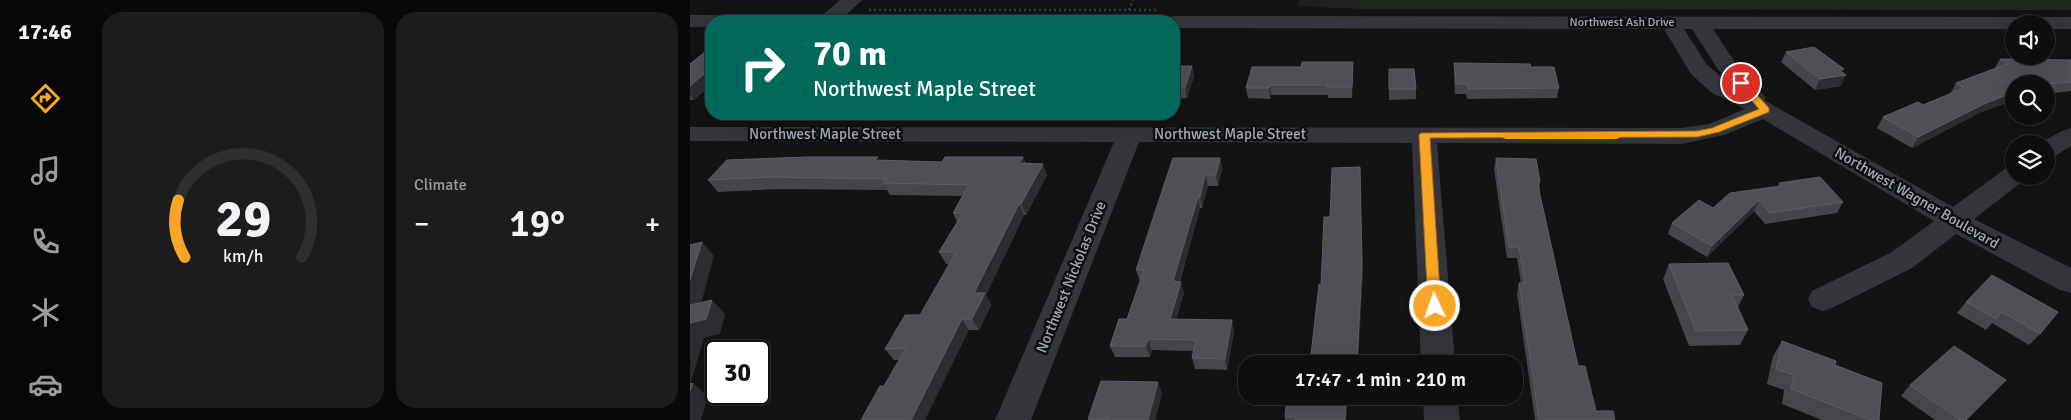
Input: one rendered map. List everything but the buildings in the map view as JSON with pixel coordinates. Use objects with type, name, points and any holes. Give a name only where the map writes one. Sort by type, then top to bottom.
[{"type":"street","points":[[835,15],[852,0]]},
{"type":"street","name":"Northwest Ash Drive","points":[[1180,22],[1539,14],[1699,23],[2071,23]]},
{"type":"street","points":[[690,21],[705,21]]},
{"type":"street","name":"Northwest Wagner Boulevard","points":[[1670,22],[1682,45],[1706,75],[1720,88],[1765,110],[1953,220],[2071,282]]},
{"type":"street","name":"Northwest Wagner Boulevard","points":[[1699,23],[1728,68],[1765,110]]},
{"type":"street","name":"Northwest Maple Street","points":[[696,139],[1130,134],[1681,136],[1715,130],[1765,110]]},
{"type":"street","points":[[696,139],[720,120]]},
{"type":"street","name":"Northwest Nickolas Drive","points":[[1013,420],[1130,134]]},
{"type":"street","points":[[1424,135],[1437,355]]},
{"type":"street","points":[[2055,145],[2071,136]]},
{"type":"street","points":[[1823,298],[1902,260],[2005,182]]},
{"type":"street","points":[[1441,405],[1442,420]]},
{"type":"path","points":[[1129,10],[1133,0]]},
{"type":"shaded area","points":[[1299,0],[1360,0],[1359,9],[1298,6]]},
{"type":"shaded area","points":[[1360,0],[2071,0],[2071,10],[1359,9]]},
{"type":"slow traffic","points":[[1506,136],[1617,136]]},
{"type":"route","points":[[1435,306],[1424,135],[1681,136],[1697,134],[1715,130],[1765,110],[1741,83]]}]
